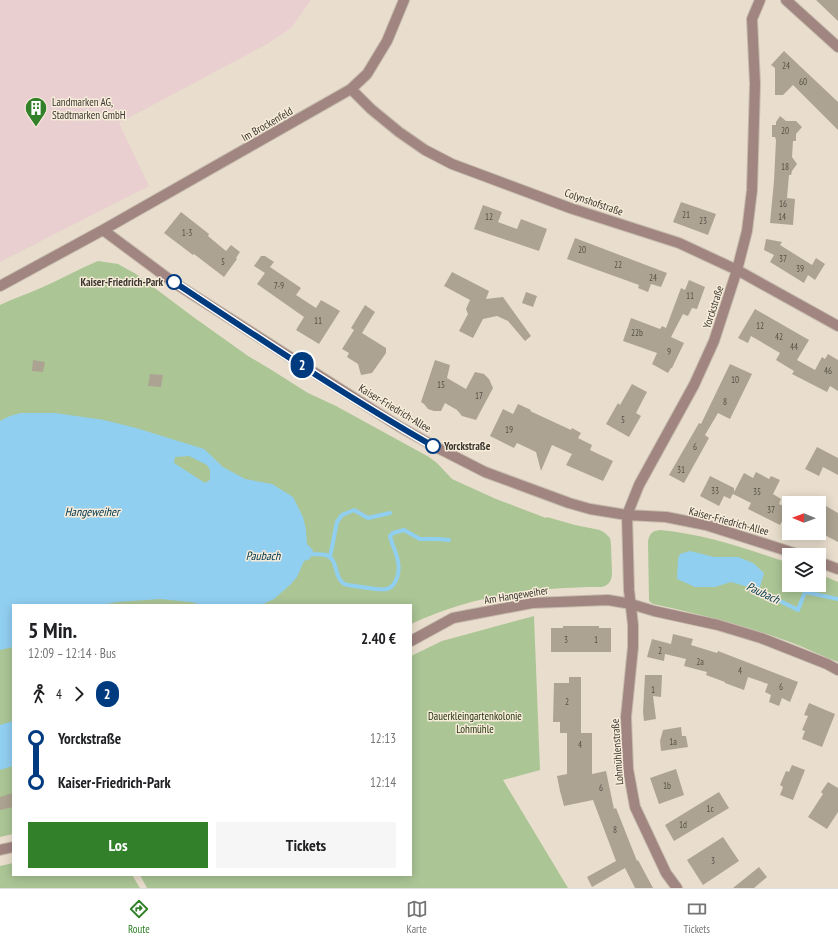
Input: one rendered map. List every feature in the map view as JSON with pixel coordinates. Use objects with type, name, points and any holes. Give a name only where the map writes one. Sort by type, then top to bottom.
[{"type":"street","name":"Im Brockenfeld","points":[[0,286],[103,230],[351,89],[367,74],[383,48],[404,0]]},
{"type":"street","name":"Yorckstraße","points":[[631,604],[629,590],[627,515],[639,485],[694,385],[711,347],[737,270],[747,231],[752,190],[755,84],[752,19],[760,0]]},
{"type":"street","points":[[786,0],[838,48]]},
{"type":"street","name":"Colynshofstraße","points":[[351,89],[371,109],[399,132],[425,150],[452,164],[570,208],[679,243],[737,270],[838,326]]},
{"type":"street","name":"Kaiser-Friedrich-Allee","points":[[103,230],[173,282],[400,427],[485,472],[569,504],[627,515],[666,517],[706,525],[782,549]]},
{"type":"street","points":[[826,565],[838,569]]},
{"type":"street","name":"Am Hangeweiher","points":[[412,640],[453,618],[532,603],[608,600],[631,604]]},
{"type":"street","points":[[631,604],[654,611],[718,625],[760,638],[827,664],[838,670]]},
{"type":"street","name":"Lohmühlenstraße","points":[[631,604],[633,647],[626,717],[628,769],[635,807],[666,872],[677,888]]},
{"type":"street","points":[[0,850],[12,847]]},
{"type":"shaded area","points":[[0,0],[311,0],[291,28],[269,43],[119,123],[149,186],[0,262]]},
{"type":"green space","name":"Kaiser-Friedrich-Park","points":[[98,261],[118,264],[136,274],[248,356],[308,393],[336,406],[429,457],[452,479],[496,499],[546,518],[600,530],[610,538],[612,575],[610,582],[606,586],[601,587],[551,589],[503,595],[457,606],[412,624],[412,604],[12,604],[12,834],[0,837],[0,305],[43,287]]},
{"type":"green space","points":[[660,530],[693,535],[742,547],[782,561],[782,592],[826,592],[826,577],[838,582],[838,662],[790,642],[756,631],[705,616],[653,604],[649,601],[648,541],[652,533]]},
{"type":"green space","name":"Dauerkleingartenkolonie Lohmühle","points":[[534,616],[540,770],[503,780],[568,888],[147,888],[141,876],[412,876],[412,656],[442,641]]},
{"type":"green space","points":[[12,863],[12,876],[133,876],[140,888],[0,888],[0,866]]},
{"type":"water","name":"Hangeweiher","points":[[21,413],[55,413],[104,420],[136,428],[204,449],[223,467],[245,479],[272,484],[293,497],[303,517],[307,544],[313,550],[310,559],[304,561],[297,577],[291,584],[274,599],[263,604],[198,604],[160,599],[106,604],[12,604],[12,647],[0,650],[0,421]],"holes":[[[189,456],[207,465],[210,470],[210,480],[205,483],[174,463],[175,457]]]},
{"type":"water","points":[[690,551],[714,557],[738,557],[753,563],[764,573],[759,590],[731,582],[715,587],[695,587],[677,579],[678,559],[680,554]]},
{"type":"water","points":[[12,721],[12,766],[0,770],[0,725]]},
{"type":"building","points":[[816,0],[838,0],[838,21]]},
{"type":"building","points":[[784,51],[838,102],[838,130],[793,85],[783,95],[775,95],[775,68],[771,65]]},
{"type":"building","points":[[780,116],[786,121],[796,121],[802,127],[796,134],[796,141],[793,141],[792,157],[797,164],[791,175],[789,175],[787,198],[795,199],[793,225],[770,223],[776,140],[775,137],[772,137],[772,125],[776,125],[776,122]]},
{"type":"building","points":[[681,202],[716,214],[708,235],[673,222]]},
{"type":"building","points":[[483,205],[502,212],[498,222],[517,229],[521,219],[547,229],[539,251],[474,229]]},
{"type":"building","points":[[181,212],[209,234],[208,236],[226,251],[231,245],[240,252],[236,258],[237,259],[224,277],[164,233]]},
{"type":"building","points":[[575,238],[667,273],[661,287],[651,284],[648,292],[638,288],[639,285],[567,259]]},
{"type":"building","points":[[766,239],[782,242],[780,245],[812,265],[816,258],[825,264],[815,280],[808,275],[804,283],[770,262],[774,255],[764,250]]},
{"type":"building","points":[[261,256],[265,256],[274,262],[270,267],[301,288],[296,295],[316,308],[321,300],[340,311],[319,344],[296,330],[304,317],[257,284],[265,273],[254,266]]},
{"type":"building","points":[[452,272],[489,291],[486,299],[503,297],[531,336],[525,341],[508,321],[497,316],[483,319],[473,338],[459,331],[468,314],[466,309],[470,300],[444,286]]},
{"type":"building","points":[[689,280],[705,287],[697,309],[692,308],[688,316],[683,314],[671,337],[684,343],[668,373],[652,364],[657,353],[623,341],[631,318],[660,329],[662,326],[666,328],[681,288],[685,290]]},
{"type":"building","points":[[526,292],[537,296],[533,307],[522,303]]},
{"type":"building","points":[[365,305],[375,312],[362,333],[386,348],[386,353],[372,373],[361,375],[358,364],[347,357],[349,353],[342,349],[354,330],[351,328]]},
{"type":"building","points":[[755,309],[809,340],[797,360],[815,370],[822,357],[825,359],[828,354],[838,360],[838,391],[830,386],[827,392],[792,374],[794,371],[776,360],[780,353],[751,336],[748,343],[738,338]]},
{"type":"building","points":[[33,360],[45,362],[43,372],[32,371]]},
{"type":"building","points":[[435,360],[450,365],[447,378],[466,389],[475,372],[484,374],[489,379],[493,388],[476,420],[462,416],[457,410],[445,403],[441,411],[434,411],[428,409],[421,402]]},
{"type":"building","points":[[730,364],[752,374],[730,419],[718,413],[705,435],[709,438],[684,483],[669,475],[699,423],[701,424]]},
{"type":"building","points":[[150,374],[163,375],[161,387],[148,386]]},
{"type":"building","points":[[632,384],[647,392],[636,413],[641,416],[629,437],[606,424],[618,403],[620,405]]},
{"type":"building","points":[[518,404],[571,430],[572,428],[581,433],[578,438],[592,445],[590,450],[613,461],[603,481],[566,465],[572,454],[552,445],[541,471],[536,452],[517,443],[514,448],[490,436],[503,409],[513,414]]},
{"type":"building","points":[[817,447],[838,458],[838,475],[823,467],[819,476],[805,469]]},
{"type":"building","points":[[756,472],[769,479],[771,476],[780,480],[773,494],[781,499],[779,504],[782,506],[782,521],[780,525],[748,509],[751,503],[733,494],[744,473],[753,478]]},
{"type":"building","points":[[710,476],[734,488],[734,492],[730,499],[724,496],[719,506],[700,496]]},
{"type":"building","points":[[826,506],[838,513],[838,542],[826,536]]},
{"type":"building","points":[[563,626],[599,626],[599,628],[611,628],[611,652],[551,652],[551,628],[563,628]]},
{"type":"building","points":[[673,634],[693,639],[691,645],[717,653],[718,651],[798,682],[790,702],[782,698],[779,706],[769,702],[771,695],[765,692],[768,684],[748,677],[744,690],[706,675],[707,672],[684,666],[686,659],[665,654],[664,661],[647,657],[652,639],[671,644]]},
{"type":"building","points":[[645,675],[662,675],[661,697],[653,696],[656,719],[644,721],[643,712]]},
{"type":"building","points":[[569,677],[581,677],[581,733],[592,733],[592,774],[606,771],[614,809],[616,808],[637,861],[638,860],[653,888],[635,888],[625,868],[592,887],[587,877],[616,861],[593,800],[564,806],[560,791],[557,776],[567,774],[567,733],[560,733],[560,722],[553,722],[554,683],[569,683]]},
{"type":"building","points":[[809,703],[835,714],[822,747],[802,739],[805,731],[802,730],[808,716],[804,715]]},
{"type":"building","points":[[681,727],[682,736],[686,736],[688,747],[661,751],[660,741],[663,730]]},
{"type":"building","points":[[792,765],[805,770],[793,800],[780,795],[783,787],[780,785],[786,771],[789,772]]},
{"type":"building","points":[[676,769],[684,795],[659,804],[650,778]]},
{"type":"building","points":[[828,782],[838,788],[838,812],[827,829],[808,817],[823,794],[821,792]]},
{"type":"building","points":[[719,792],[729,808],[674,841],[665,825]]},
{"type":"building","points":[[12,793],[12,807],[0,810],[0,797]]},
{"type":"building","points":[[723,837],[739,861],[703,885],[687,860]]},
{"type":"building","points":[[759,867],[767,877],[754,888],[733,888]]},
{"type":"waterway","points":[[330,557],[337,522],[342,515],[354,510],[368,518],[390,513]]},
{"type":"waterway","name":"Paubach","points":[[306,554],[326,555],[330,557],[340,579],[347,585],[387,589],[395,582],[399,566],[390,536],[393,533],[404,530],[420,539],[449,540]]},
{"type":"waterway","name":"Paubach","points":[[754,588],[798,610],[805,592],[838,599]]},
{"type":"bus line","name":"2","points":[[174,282],[400,427],[433,446]]},
{"type":"place","name":"Landmarken AG, Stadtmarken GmbH","points":[[36,128]]},
{"type":"place","name":"Kaiser-Friedrich-Park","points":[[174,282]]},
{"type":"place","name":"Yorckstraße","points":[[433,446]]}]
